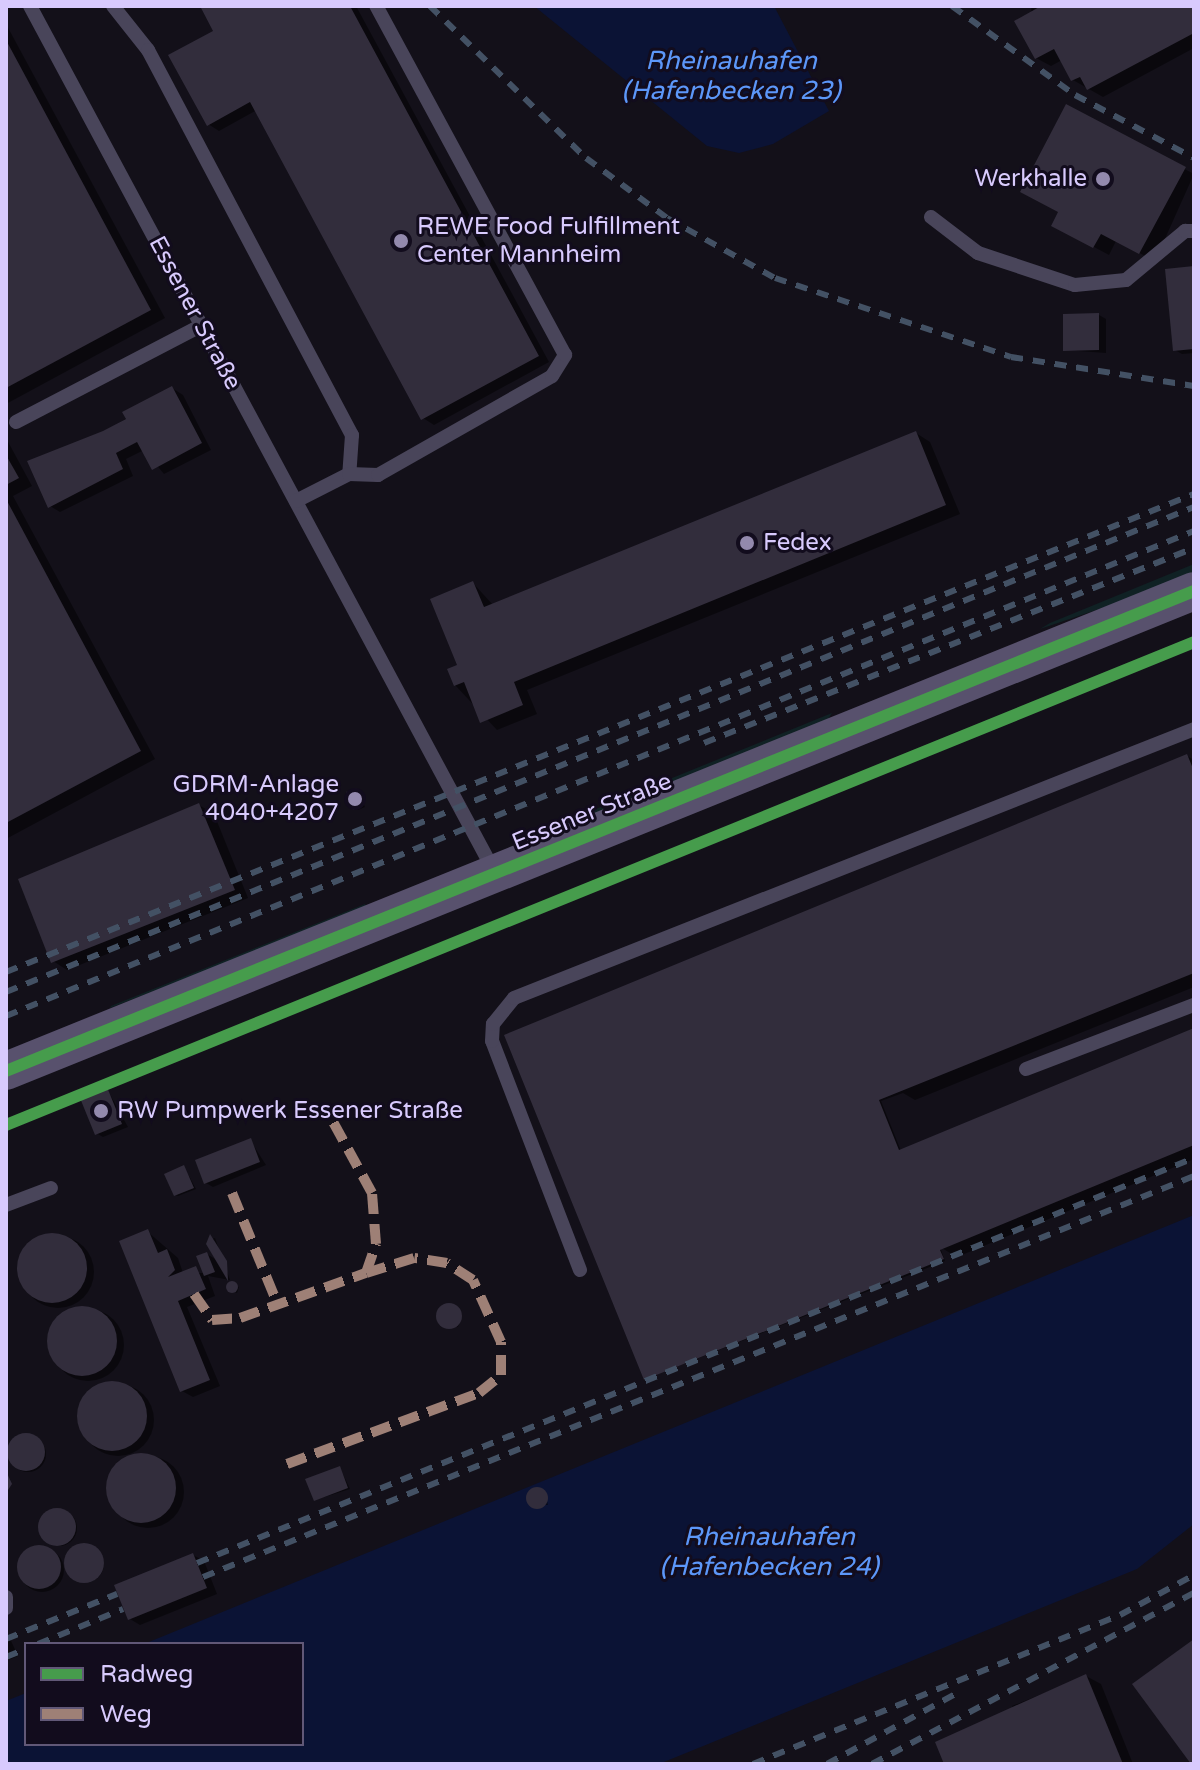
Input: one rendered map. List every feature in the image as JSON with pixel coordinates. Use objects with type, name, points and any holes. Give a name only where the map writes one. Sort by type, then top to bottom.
[{"type":"street","name":"Essener Straße","points":[[6,1071],[1194,591]]},
{"type":"lane","name":"Essener Straße","points":[[30,6],[496,875]]},
{"type":"lane","points":[[113,6],[148,50],[352,435],[349,474]]},
{"type":"lane","points":[[296,501],[349,474],[378,475],[552,376],[565,355],[376,6]]},
{"type":"lane","points":[[931,217],[978,253],[1075,285],[1126,280],[1185,231],[1194,231]]},
{"type":"lane","points":[[16,422],[202,325]]},
{"type":"lane","points":[[580,1270],[492,1041],[493,1024],[514,998],[1194,729]]},
{"type":"lane","points":[[1026,1069],[1194,1005]]},
{"type":"lane","points":[[6,1205],[51,1188]]},
{"type":"lane","points":[[6,1597],[6,1608]]},
{"type":"shaded area","points":[[1194,564],[1194,577],[1040,629],[1050,623]]},
{"type":"shaded area","points":[[832,713],[823,727],[531,846],[527,837]]},
{"type":"shaded area","points":[[365,904],[367,908],[110,1008],[111,1006]]},
{"type":"water","name":"Rheinauhafen (Hafenbecken 23)","points":[[534,6],[774,6],[829,111],[773,144],[739,153],[707,146]]},
{"type":"water","name":"Rheinauhafen (Hafenbecken 24)","points":[[1194,1215],[1194,1524],[1137,1569],[659,1764],[6,1764],[6,1701],[24,1694],[24,1746],[304,1746],[304,1642],[149,1642]]},
{"type":"building","name":"REWE Food Fulfillment Center Mannheim","points":[[200,6],[350,6],[539,356],[421,420],[250,102],[207,126],[168,55],[213,31]]},
{"type":"building","points":[[1041,6],[1194,6],[1194,33],[1087,90],[1080,77],[1071,81],[1054,49],[1035,59],[1014,21]]},
{"type":"building","points":[[6,40],[151,310],[6,388]]},
{"type":"building","name":"Werkhalle","points":[[1066,104],[1186,167],[1139,254],[1101,234],[1093,248],[1051,226],[1058,212],[1020,192]]},
{"type":"building","points":[[1194,266],[1194,349],[1173,351],[1165,269]]},
{"type":"building","points":[[1099,313],[1099,350],[1063,351],[1063,314]]},
{"type":"building","points":[[172,386],[202,443],[152,470],[137,442],[116,453],[123,469],[48,508],[27,461],[103,431],[126,419],[122,412]]},
{"type":"building","name":"Fedex","points":[[916,431],[946,505],[514,682],[523,705],[480,723],[464,682],[454,686],[447,669],[457,665],[430,599],[473,581],[484,607]]},
{"type":"building","points":[[6,455],[19,478],[6,485]]},
{"type":"building","points":[[6,499],[141,751],[6,823]]},
{"type":"building","points":[[1187,754],[1194,771],[1194,973],[879,1100],[899,1150],[1194,1028],[1194,1145],[940,1250],[944,1259],[644,1380],[504,1035]]},
{"type":"building","name":"GDRM-Anlage 4040+4207","points":[[356,788],[363,806],[353,810],[346,792]]},
{"type":"building","points":[[199,803],[235,890],[51,963],[18,879]]},
{"type":"building","name":"RW Pumpwerk Essener Straße","points":[[107,1087],[122,1124],[95,1135],[80,1098]]},
{"type":"building","points":[[251,1138],[260,1162],[204,1184],[195,1160]]},
{"type":"building","points":[[184,1165],[194,1188],[174,1196],[164,1174]]},
{"type":"building","points":[[148,1229],[158,1253],[167,1249],[175,1270],[168,1277],[196,1266],[206,1289],[178,1301],[210,1380],[180,1392],[119,1241]]},
{"type":"building","points":[[59,1233],[81,1248],[87,1268],[85,1282],[77,1293],[66,1301],[45,1303],[27,1293],[19,1282],[17,1261],[27,1243],[38,1235]]},
{"type":"building","points":[[210,1234],[227,1261],[228,1281],[206,1244]]},
{"type":"building","points":[[207,1252],[215,1272],[204,1276],[196,1256]]},
{"type":"building","points":[[232,1281],[238,1287],[232,1293],[226,1287]]},
{"type":"building","points":[[449,1303],[458,1307],[462,1316],[458,1325],[449,1329],[440,1325],[436,1316],[440,1307]]},
{"type":"building","points":[[89,1306],[111,1321],[117,1341],[115,1355],[107,1366],[96,1374],[75,1376],[57,1366],[49,1355],[47,1334],[57,1316],[68,1308]]},
{"type":"building","points":[[119,1381],[141,1396],[147,1416],[145,1430],[137,1441],[126,1449],[105,1451],[87,1441],[79,1430],[77,1409],[87,1391],[98,1383]]},
{"type":"building","points":[[26,1433],[40,1438],[45,1452],[40,1466],[26,1471],[12,1466],[7,1452],[12,1438]]},
{"type":"building","points":[[148,1453],[170,1468],[176,1488],[174,1502],[166,1513],[155,1521],[134,1523],[116,1513],[108,1502],[106,1481],[116,1463],[127,1455]]},
{"type":"building","points":[[340,1466],[348,1488],[314,1501],[305,1479]]},
{"type":"building","points":[[6,1471],[12,1484],[6,1493]]},
{"type":"building","points":[[537,1487],[545,1490],[548,1498],[545,1506],[537,1509],[529,1506],[526,1498],[529,1490]]},
{"type":"building","points":[[57,1508],[71,1513],[76,1527],[71,1541],[57,1546],[43,1541],[38,1527],[43,1513]]},
{"type":"building","points":[[84,1543],[98,1549],[104,1563],[98,1577],[84,1583],[70,1577],[64,1563],[70,1549]]},
{"type":"building","points":[[39,1545],[55,1551],[61,1567],[55,1583],[39,1589],[23,1583],[17,1567],[23,1551]]},
{"type":"building","points":[[193,1553],[207,1588],[128,1620],[114,1585]]},
{"type":"building","points":[[1194,1639],[1194,1764],[1191,1764],[1132,1684]]},
{"type":"building","points":[[1086,1674],[1123,1764],[944,1764],[935,1742]]},
{"type":"railway","points":[[430,6],[586,158],[667,218],[775,278],[1011,357],[1194,386]]},
{"type":"railway","points":[[952,6],[1075,95],[1194,158]]},
{"type":"railway","points":[[6,972],[1194,494]]},
{"type":"railway","points":[[6,992],[1194,507]]},
{"type":"railway","points":[[6,1016],[1194,531]]},
{"type":"railway","points":[[704,743],[1194,548]]},
{"type":"railway","points":[[197,1563],[1194,1158]]},
{"type":"railway","points":[[203,1577],[1194,1176]]},
{"type":"railway","points":[[753,1764],[1120,1615],[1194,1575]]},
{"type":"railway","points":[[872,1764],[1194,1593]]},
{"type":"railway","points":[[6,1639],[117,1594]]},
{"type":"railway","points":[[43,1642],[123,1609]]},
{"type":"railway","points":[[6,1657],[24,1650]]},
{"type":"railway","points":[[827,1764],[957,1693]]},
{"type":"marked path","points":[[194,1294],[212,1320],[240,1318],[366,1273],[376,1244],[372,1193],[325,1107]]},
{"type":"marked path","points":[[232,1193],[278,1305]]},
{"type":"marked path","points":[[287,1464],[479,1393],[501,1375],[501,1342],[473,1280],[447,1263],[414,1258],[366,1273]]},
{"type":"cycle path","points":[[6,1071],[1194,591]]},
{"type":"cycle path","points":[[6,1125],[1194,642]]},
{"type":"place","name":"Werkhalle","points":[[1103,179]]},
{"type":"place","name":"REWE Food Fulfillment Center Mannheim","points":[[401,241]]},
{"type":"place","name":"Fedex","points":[[747,543]]},
{"type":"place","name":"GDRM-Anlage 4040+4207","points":[[355,799]]},
{"type":"place","name":"RW Pumpwerk Essener Straße","points":[[101,1111]]}]
